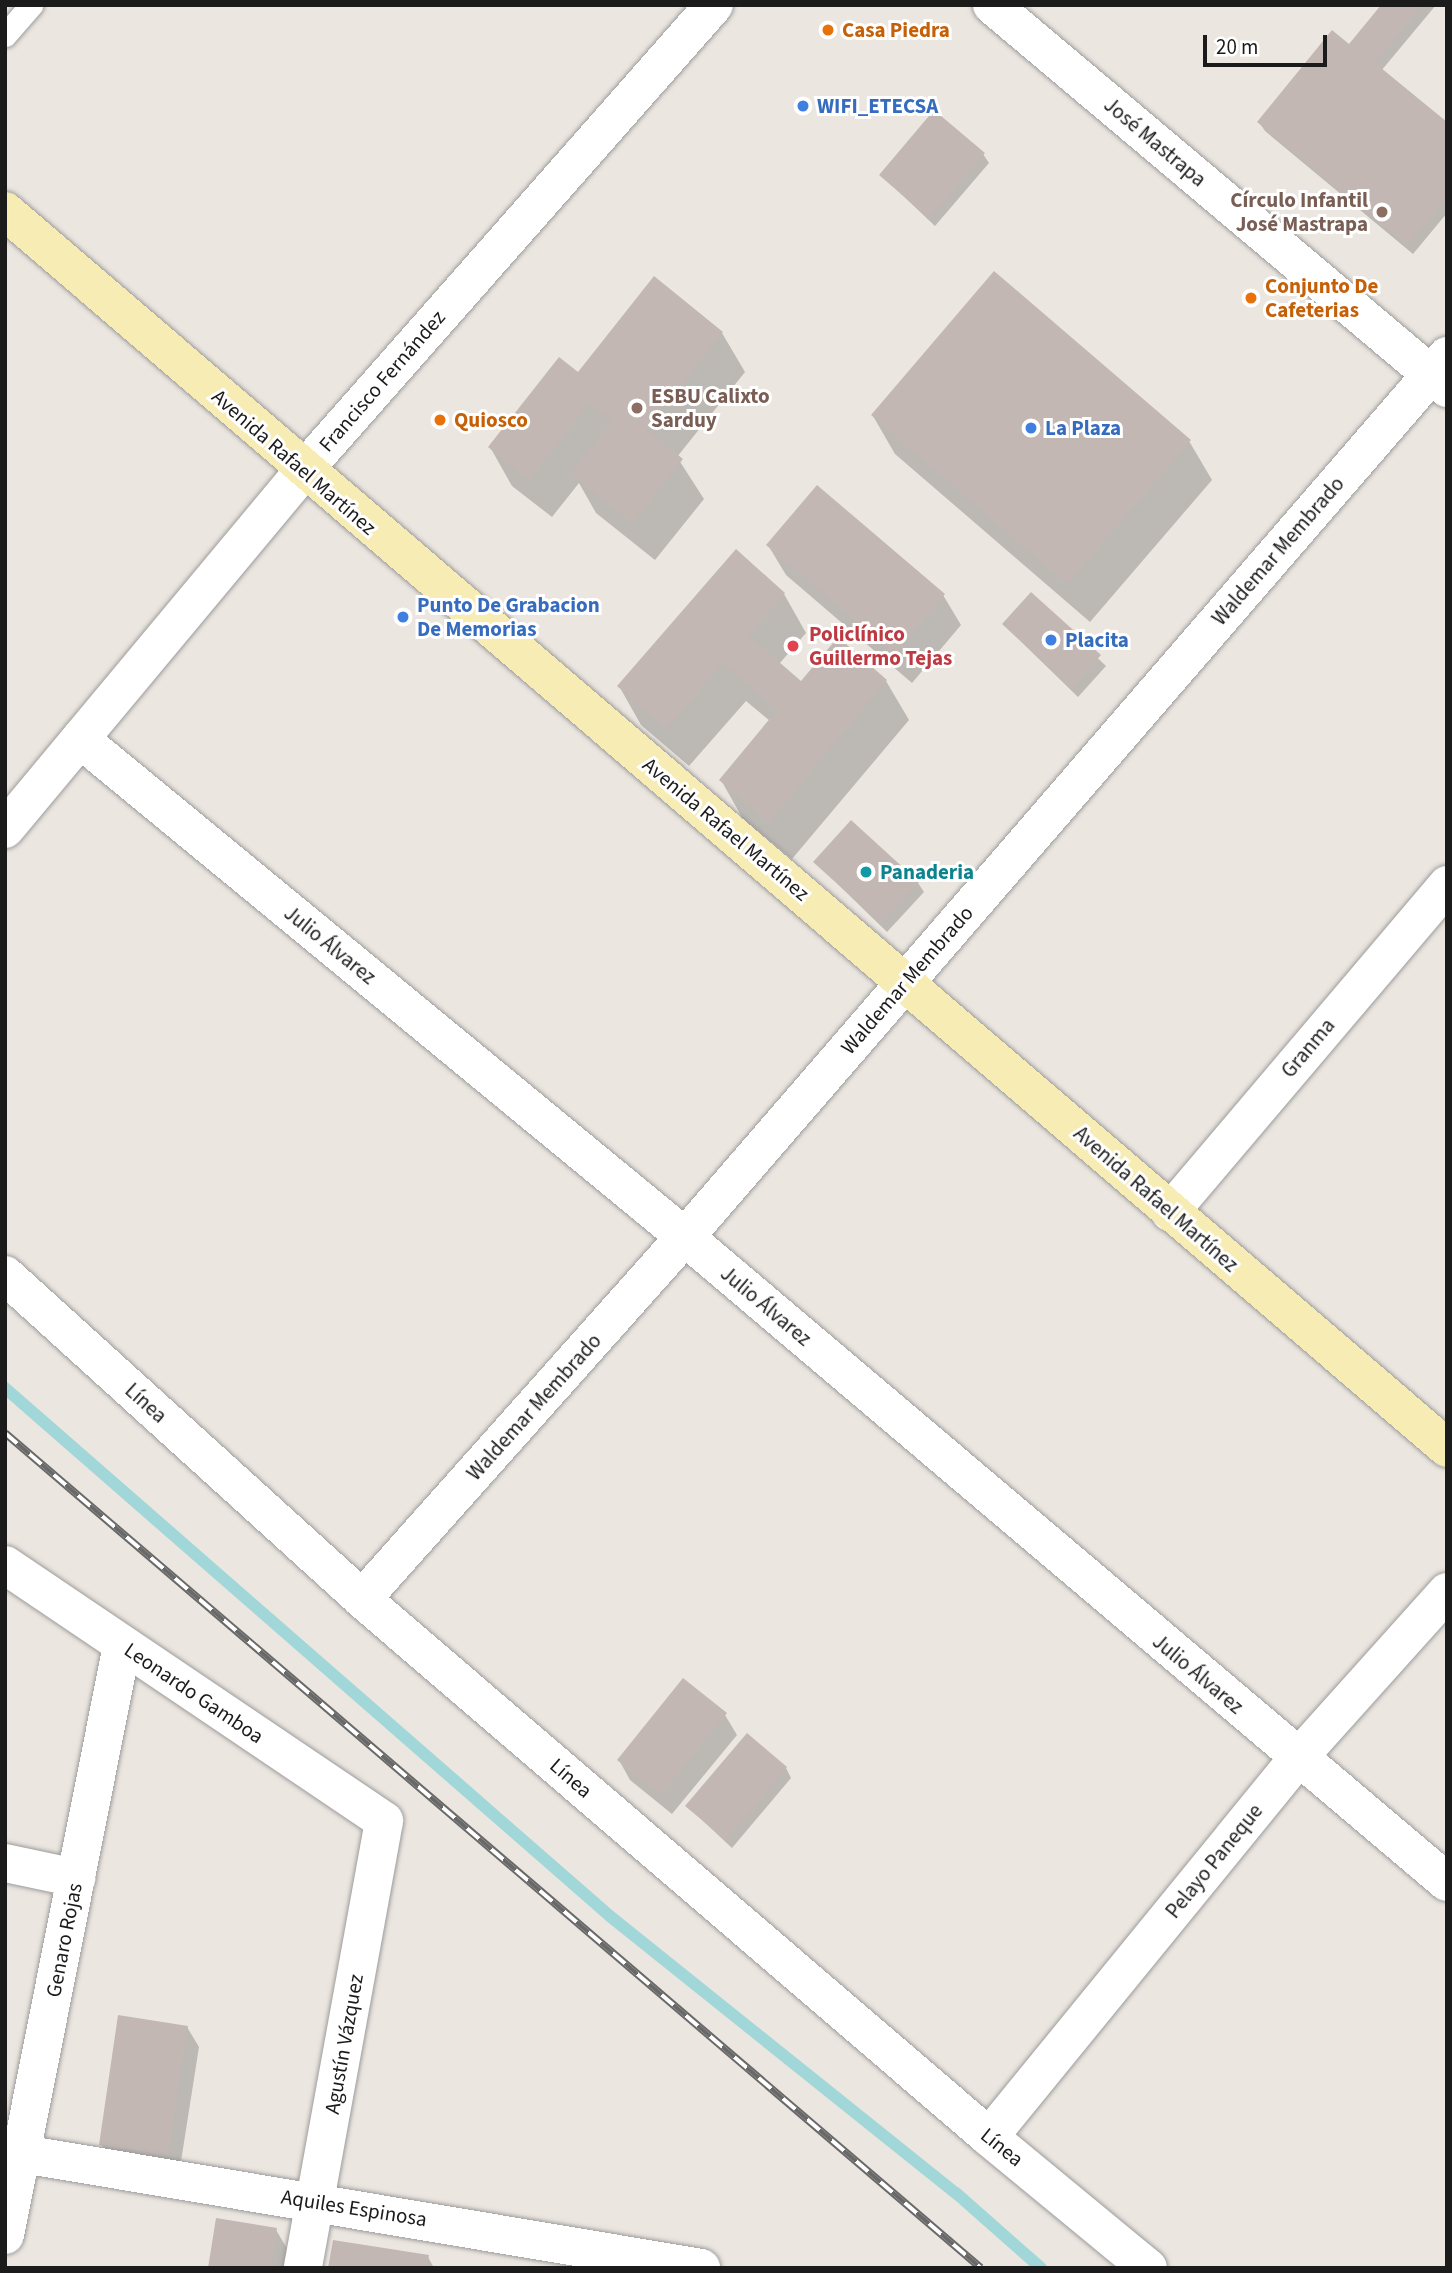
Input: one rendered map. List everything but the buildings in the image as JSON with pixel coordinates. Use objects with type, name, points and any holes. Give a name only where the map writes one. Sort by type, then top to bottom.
[{"type":"main road","name":"Avenida Rafael Martínez","points":[[5,211],[303,471],[906,981],[1170,1212],[1447,1448]]},
{"type":"street","name":"Francisco Fernández","points":[[5,829],[303,471],[714,5]]},
{"type":"street","name":"José Mastrapa","points":[[992,5],[1442,373]]},
{"type":"street","name":"Waldemar Membrado","points":[[362,1599],[685,1237],[906,981],[1442,373]]},
{"type":"street","name":"Julio Álvarez","points":[[80,739],[685,1237],[1447,1882]]},
{"type":"street","name":"Granma","points":[[1170,1212],[1447,884]]},
{"type":"street","name":"Línea","points":[[5,1275],[362,1599],[989,2137],[1148,2268]]},
{"type":"street","name":"Leonardo Gamboa","points":[[5,1564],[384,1821]]},
{"type":"street","name":"Pelayo Paneque","points":[[989,2137],[1298,1758],[1447,1592]]},
{"type":"street","name":"Genaro Rojas","points":[[5,2235],[13,2153],[76,1878],[122,1645]]},
{"type":"street","name":"Agustín Vázquez","points":[[303,2268],[384,1821]]},
{"type":"street","points":[[5,1863],[76,1878]]},
{"type":"street","name":"Aquiles Espinosa","points":[[13,2153],[316,2202],[607,2259],[701,2268]]},
{"type":"lane","points":[[5,35],[31,5]]},
{"type":"waterway","points":[[5,1388],[611,1917],[956,2193],[1041,2268]]},
{"type":"railway","points":[[5,1433],[981,2268]]},
{"type":"place","name":"Casa Piedra","points":[[828,30]]},
{"type":"place","name":"WIFI_ETECSA","points":[[803,106]]},
{"type":"place","name":"Círculo Infantil José Mastrapa","points":[[1382,212]]},
{"type":"place","name":"Conjunto De Cafeterias","points":[[1251,298]]},
{"type":"place","name":"ESBU Calixto Sarduy","points":[[637,408]]},
{"type":"place","name":"Quiosco","points":[[440,420]]},
{"type":"place","name":"La Plaza","points":[[1031,428]]},
{"type":"place","name":"Punto De Grabacion De Memorias","points":[[403,617]]},
{"type":"place","name":"Placita","points":[[1051,640]]},
{"type":"place","name":"Policlínico Guillermo Tejas","points":[[793,646]]},
{"type":"place","name":"Panaderia","points":[[866,872]]}]
